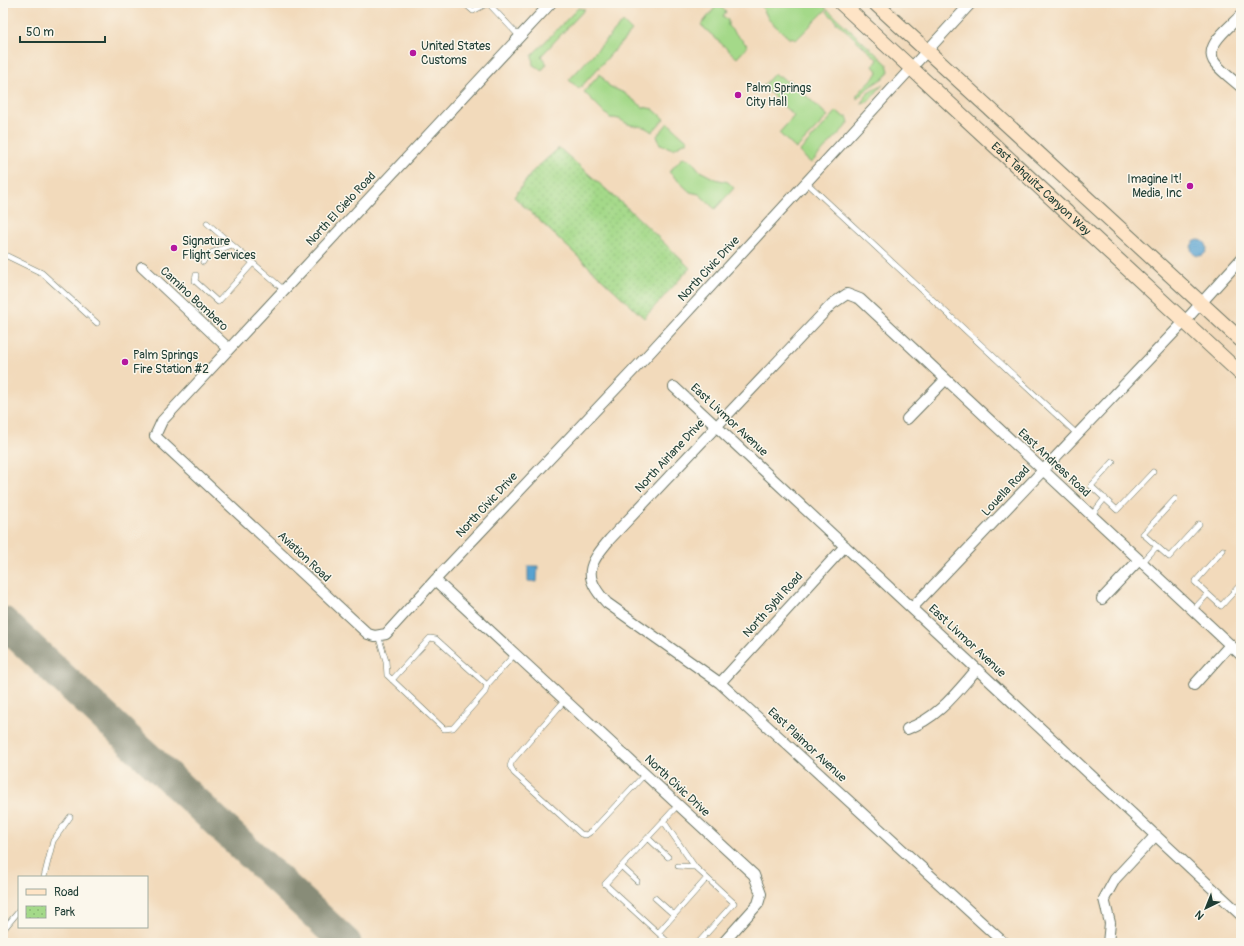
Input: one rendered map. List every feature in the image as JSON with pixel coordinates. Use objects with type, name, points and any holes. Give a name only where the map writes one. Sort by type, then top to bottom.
[{"type":"main road","name":"East Tahquitz Canyon Way","points":[[841,3],[1241,374]]},
{"type":"main road","name":"East Tahquitz Canyon Way","points":[[875,3],[1241,340]]},
{"type":"street","name":"North El Cielo Road","points":[[155,436],[162,421],[551,3]]},
{"type":"street","name":"North Civic Drive","points":[[723,943],[758,904],[761,894],[754,875],[435,580],[644,359],[971,3]]},
{"type":"street","points":[[1241,15],[1213,44],[1211,56],[1215,63],[1241,87]]},
{"type":"street","name":"Louella Road","points":[[912,608],[1184,322],[1241,259]]},
{"type":"street","name":"Camino Bombero","points":[[142,267],[229,349]]},
{"type":"street","name":"East Andreas Road","points":[[847,294],[860,299],[1042,471],[1241,655]]},
{"type":"street","name":"North Airlane Drive","points":[[590,574],[594,558],[610,539],[832,304],[847,294]]},
{"type":"street","points":[[907,419],[945,380]]},
{"type":"street","name":"East Livmor Avenue","points":[[674,387],[1241,915]]},
{"type":"street","name":"Aviation Road","points":[[155,436],[368,634],[378,635]]},
{"type":"street","name":"North Sybil Road","points":[[720,683],[845,546]]},
{"type":"street","points":[[1102,599],[1140,561]]},
{"type":"street","name":"East Plaimor Avenue","points":[[590,574],[595,590],[607,603],[720,683],[1004,943]]},
{"type":"street","points":[[378,635],[386,634],[435,580]]},
{"type":"street","points":[[1194,684],[1230,645]]},
{"type":"street","points":[[907,729],[923,723],[937,714],[977,669]]},
{"type":"street","points":[[1108,943],[1110,923],[1104,899],[1115,879],[1156,835]]},
{"type":"lane","points":[[464,3],[473,11],[488,3],[519,36]]},
{"type":"lane","points":[[806,182],[1077,434]]},
{"type":"lane","points":[[207,223],[284,290]]},
{"type":"lane","points":[[203,262],[208,254],[232,245]]},
{"type":"lane","points":[[3,254],[42,272],[97,323]]},
{"type":"lane","points":[[196,275],[195,282],[218,302],[253,263]]},
{"type":"lane","points":[[1113,462],[1091,486],[1117,510],[1153,472]]},
{"type":"lane","points":[[1091,516],[1105,498]]},
{"type":"lane","points":[[1175,500],[1143,534],[1169,557],[1199,524]]},
{"type":"lane","points":[[1140,561],[1157,546]]},
{"type":"lane","points":[[1223,550],[1195,582],[1221,606],[1241,584]]},
{"type":"lane","points":[[1193,610],[1208,594]]},
{"type":"lane","points":[[378,635],[386,662],[387,676],[444,729],[453,728],[486,692],[487,685],[515,654]]},
{"type":"lane","points":[[392,680],[430,638],[436,639],[487,685]]},
{"type":"lane","points":[[565,700],[512,761],[510,766],[514,773],[580,834],[586,835],[592,831],[645,774]]},
{"type":"lane","points":[[669,943],[605,884],[664,822],[678,805]]},
{"type":"lane","points":[[44,876],[53,841],[70,817]]},
{"type":"lane","points":[[664,822],[695,867],[734,903],[698,943]]},
{"type":"lane","points":[[648,838],[668,857]]},
{"type":"lane","points":[[678,866],[695,867]]},
{"type":"lane","points":[[622,867],[637,881]]},
{"type":"lane","points":[[658,933],[707,878]]},
{"type":"lane","points":[[655,898],[674,915]]},
{"type":"lane","points":[[3,930],[18,912]]},
{"type":"green space","points":[[760,3],[821,3],[827,9],[796,40],[792,37],[790,39],[769,20]]},
{"type":"green space","points":[[718,4],[726,12],[723,16],[728,20],[728,26],[748,46],[737,58],[701,25]]},
{"type":"green space","points":[[578,8],[585,9],[541,56],[547,64],[542,70],[533,65],[532,55]]},
{"type":"green space","points":[[828,10],[887,64],[889,71],[886,76],[868,88],[857,99],[857,95],[877,74],[878,72],[873,66],[878,60],[838,23],[836,23],[836,21],[827,12]]},
{"type":"green space","points":[[623,22],[632,31],[579,89],[569,80]]},
{"type":"green space","points":[[600,74],[609,86],[624,93],[643,107],[653,109],[664,119],[652,132],[643,127],[625,123],[620,119],[610,118],[584,92]]},
{"type":"green space","points":[[774,74],[778,78],[780,76],[787,82],[789,80],[828,116],[796,149],[779,133],[794,116],[763,86]]},
{"type":"green space","points":[[883,84],[868,102],[861,103],[868,93]]},
{"type":"green space","points":[[837,111],[845,118],[847,116],[849,123],[811,163],[799,152]]},
{"type":"green space","points":[[668,123],[688,141],[673,149],[660,144],[657,136]]},
{"type":"green space","points":[[559,148],[633,213],[690,268],[644,318],[514,197],[533,171]]},
{"type":"green space","points":[[683,157],[691,160],[700,171],[715,179],[728,182],[734,188],[715,209],[699,194],[690,192],[669,172]]},
{"type":"water","points":[[1199,240],[1205,242],[1207,248],[1205,254],[1199,256],[1193,254],[1191,248],[1193,242]]},
{"type":"water","points":[[528,566],[538,566],[537,582],[528,581]]},
{"type":"taxiway","points":[[3,622],[346,943]]},
{"type":"place","name":"United States Customs","points":[[413,53]]},
{"type":"place","name":"Palm Springs City Hall","points":[[738,95]]},
{"type":"place","name":"Imagine It! Media, Inc","points":[[1190,186]]},
{"type":"place","name":"Signature Flight Services","points":[[174,248]]},
{"type":"place","name":"Palm Springs Fire Station #2","points":[[125,362]]}]
